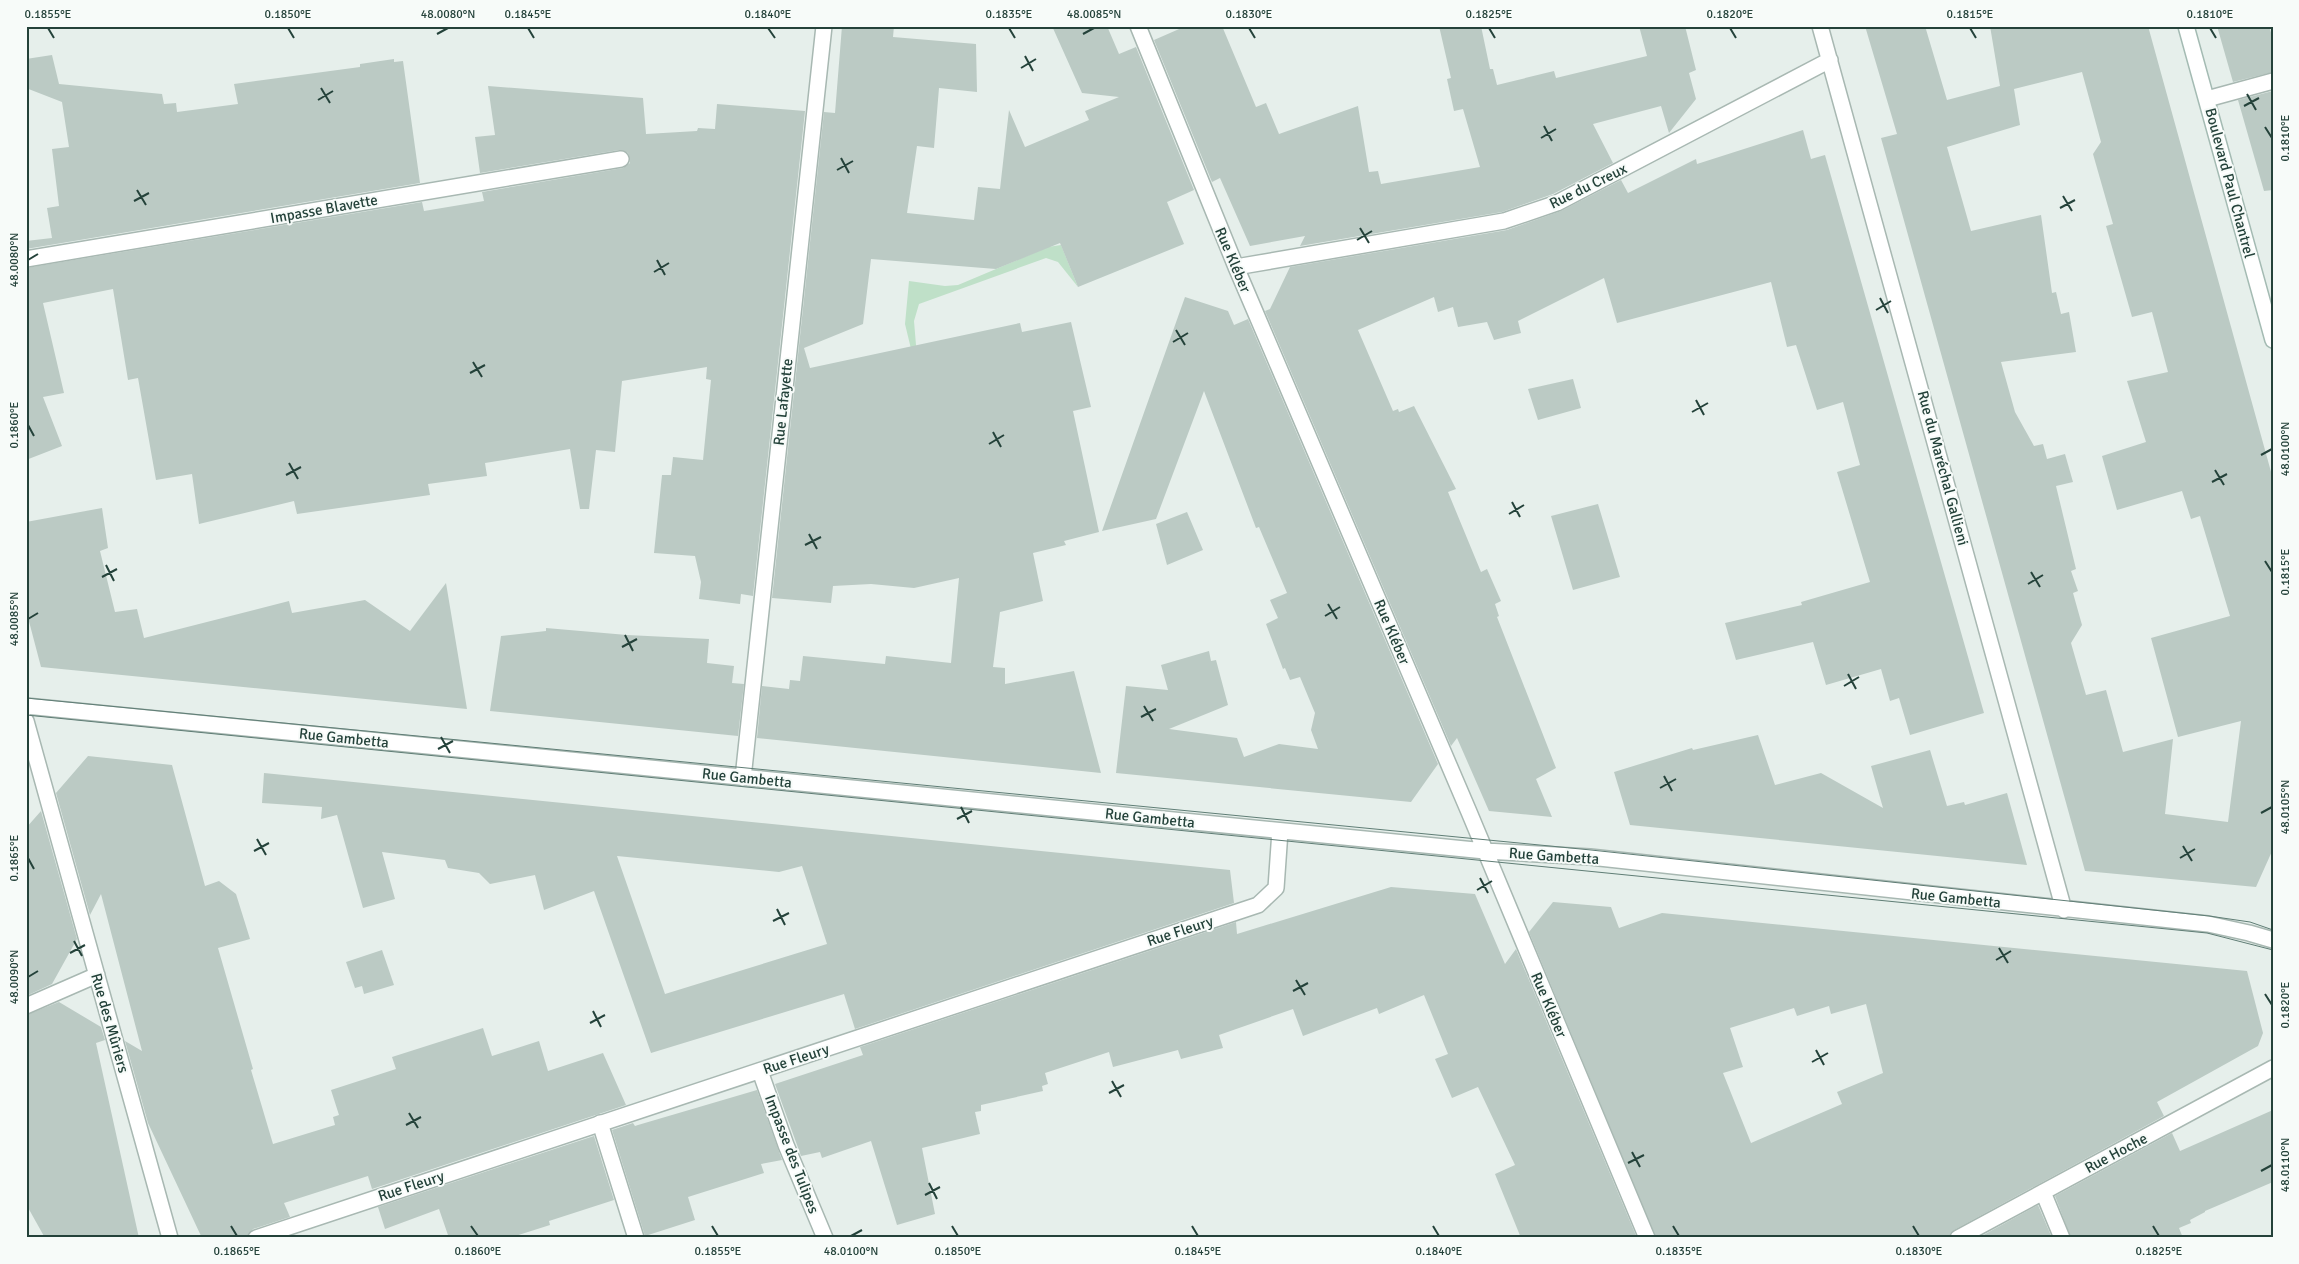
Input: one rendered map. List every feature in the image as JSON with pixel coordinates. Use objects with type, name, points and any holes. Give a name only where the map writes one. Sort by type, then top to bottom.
[{"type":"street","name":"Rue Lafayette","points":[[743,778],[824,26]]},
{"type":"street","name":"Rue Kléber","points":[[1138,26],[1236,267],[1485,851],[1647,1238]]},
{"type":"street","name":"Rue du Maréchal Gallieni","points":[[1820,26],[2064,910]]},
{"type":"street","name":"Boulevard Paul Chantrel","points":[[2186,26],[2273,340]]},
{"type":"street","name":"Rue du Creux","points":[[1236,267],[1504,221],[1557,203],[1830,60]]},
{"type":"street","points":[[2207,98],[2273,81]]},
{"type":"street","name":"Impasse Blavette","points":[[26,260],[621,159]]},
{"type":"street","name":"Rue Gambetta","points":[[26,706],[1485,851],[1590,857],[2064,910],[2208,924],[2249,932],[2273,940]]},
{"type":"street","name":"Rue des Mûriers","points":[[26,721],[170,1238]]},
{"type":"street","name":"Rue Fleury","points":[[256,1238],[1258,905],[1276,888],[1280,831]]},
{"type":"street","points":[[26,1006],[97,975]]},
{"type":"street","name":"Rue Hoche","points":[[1958,1238],[2273,1068]]},
{"type":"street","name":"Impasse des Tulipes","points":[[760,1071],[786,1145],[825,1238]]},
{"type":"street","points":[[600,1123],[636,1238]]},
{"type":"street","points":[[2043,1192],[2062,1238]]},
{"type":"green space","points":[[1061,245],[1078,287],[1058,262],[1046,258],[919,304],[914,321],[916,345],[956,535],[905,324],[909,281],[945,286],[958,285],[1048,247]]},
{"type":"building","points":[[842,26],[894,26],[893,37],[976,44],[977,92],[939,88],[934,148],[917,146],[907,213],[974,220],[978,187],[1000,189],[1009,110],[1025,147],[1089,120],[1085,111],[1119,97],[1082,93],[1052,26],[1107,26],[1119,54],[1136,47],[1194,190],[1167,202],[1184,244],[1078,287],[1060,243],[996,269],[871,259],[863,324],[804,348],[810,368],[1020,323],[1022,332],[1071,322],[1091,407],[1073,411],[1099,532],[1064,541],[1066,545],[1033,553],[1043,601],[1000,612],[993,667],[1005,668],[1005,684],[1074,671],[1101,773],[757,738],[762,686],[789,689],[790,680],[800,681],[803,656],[885,664],[886,656],[951,663],[959,578],[914,588],[871,584],[833,586],[831,603],[772,598],[824,112],[835,113]]},
{"type":"building","points":[[1186,26],[1222,26],[1256,107],[1266,103],[1279,134],[1358,106],[1369,172],[1378,171],[1381,184],[1480,167],[1463,109],[1454,111],[1447,79],[1451,78],[1439,26],[1481,26],[1490,69],[1493,69],[1497,85],[1554,71],[1556,78],[1647,56],[1639,26],[1685,26],[1696,70],[1689,73],[1696,99],[1669,133],[1661,106],[1593,124],[1613,163],[1553,194],[1502,212],[1300,246],[1305,236],[1250,246],[1220,178],[1212,182],[1154,40]]},
{"type":"building","points":[[1865,26],[1925,26],[1947,100],[2000,86],[1990,26],[2148,26],[2273,479],[2273,849],[2256,887],[2085,871],[1881,138],[1897,134]],"holes":[[[2082,72],[2101,142],[2093,154],[2113,224],[2106,226],[2132,317],[2152,312],[2168,372],[2127,381],[2146,442],[2102,456],[2117,510],[2182,491],[2191,519],[2200,516],[2230,616],[2151,638],[2178,737],[2241,721],[2228,822],[2165,814],[2173,739],[2123,752],[2106,690],[2086,695],[2071,643],[2082,625],[2073,593],[2078,591],[2071,571],[2076,569],[2056,486],[2073,482],[2065,454],[2047,459],[2043,444],[2034,446],[2015,412],[2001,362],[2076,352],[2069,312],[2061,314],[2056,292],[2052,293],[2041,215],[1971,231],[1947,147],[2020,125],[2014,89]]]},
{"type":"building","points":[[2217,26],[2269,26],[2273,39],[2273,72],[2233,82]]},
{"type":"building","points":[[52,55],[59,84],[162,94],[164,104],[176,103],[177,112],[238,104],[234,84],[360,67],[360,64],[394,59],[394,62],[403,61],[420,183],[26,249],[26,241],[52,238],[47,208],[59,206],[52,149],[69,147],[62,102],[26,88],[26,59]]},
{"type":"building","points":[[488,86],[643,98],[646,134],[697,131],[698,128],[715,129],[717,104],[805,111],[753,596],[741,594],[740,604],[699,599],[701,582],[695,556],[654,553],[662,475],[671,475],[673,457],[703,460],[711,380],[706,379],[707,367],[622,381],[615,452],[596,450],[589,509],[580,509],[570,449],[485,463],[487,476],[428,484],[430,495],[297,514],[294,501],[199,524],[192,474],[156,480],[138,378],[128,380],[113,289],[43,303],[64,393],[43,397],[62,446],[26,460],[26,268],[422,202],[424,211],[484,201],[482,192],[623,168],[630,163],[628,153],[619,150],[480,173],[475,137],[495,135]]},
{"type":"building","points":[[2273,91],[2273,190],[2264,191],[2238,100]]},
{"type":"building","points":[[1803,130],[1811,159],[1825,155],[1984,713],[1910,735],[1899,698],[1890,701],[1881,669],[1826,685],[1813,642],[1736,660],[1725,623],[1802,605],[1801,602],[1870,582],[1837,472],[1860,465],[1843,402],[1817,410],[1796,345],[1787,347],[1771,282],[1617,323],[1604,278],[1518,321],[1521,333],[1494,340],[1487,322],[1458,327],[1453,307],[1438,312],[1434,297],[1358,330],[1393,411],[1398,409],[1399,412],[1414,406],[1456,489],[1448,492],[1481,572],[1487,569],[1501,601],[1495,604],[1499,616],[1497,617],[1556,768],[1536,779],[1552,817],[1489,811],[1457,738],[1451,746],[1265,311],[1270,309],[1290,267],[1507,230],[1561,211],[1621,180],[1628,193],[1696,159],[1697,164]]},
{"type":"building","points":[[1185,297],[1228,311],[1234,325],[1248,319],[1438,764],[1411,802],[1116,773],[1126,686],[1168,690],[1161,665],[1209,651],[1211,661],[1216,660],[1228,705],[1169,729],[1237,738],[1244,757],[1279,744],[1318,749],[1311,730],[1315,713],[1300,677],[1290,680],[1285,668],[1283,669],[1266,624],[1278,618],[1270,600],[1287,593],[1259,527],[1256,528],[1204,391],[1156,519],[1102,531]]},
{"type":"building","points":[[1573,379],[1581,408],[1538,420],[1528,389]]},
{"type":"building","points":[[1598,504],[1620,577],[1573,590],[1551,516]]},
{"type":"building","points":[[102,508],[108,548],[100,551],[115,612],[137,609],[144,638],[289,601],[292,613],[365,600],[410,631],[446,583],[467,709],[41,667],[26,610],[26,522]]},
{"type":"building","points":[[1187,512],[1203,550],[1167,565],[1156,524]]},
{"type":"building","points":[[546,628],[627,635],[709,639],[707,663],[734,666],[732,683],[744,684],[738,736],[490,711],[501,636],[546,631]]},
{"type":"building","points":[[1758,735],[1775,785],[1821,773],[1883,808],[1871,766],[1930,750],[1947,806],[1964,802],[1965,805],[2007,793],[2027,865],[1630,825],[1614,772],[1692,748],[1693,750]]},
{"type":"building","points":[[88,756],[172,765],[205,886],[219,881],[236,894],[250,939],[218,948],[273,1144],[335,1125],[333,1117],[339,1115],[331,1090],[396,1069],[392,1057],[483,1028],[492,1056],[539,1041],[548,1071],[603,1053],[626,1105],[372,1189],[368,1176],[284,1203],[290,1217],[253,1229],[247,1238],[202,1238],[148,1123],[125,1041],[142,1051],[101,894],[90,915],[56,793]]},
{"type":"building","points":[[264,773],[1230,870],[1234,903],[855,1029],[844,994],[651,1053],[594,891],[544,910],[535,875],[490,884],[479,873],[448,868],[445,860],[382,852],[395,899],[363,908],[337,815],[321,819],[322,807],[262,803]],"holes":[[[617,856],[779,872],[802,866],[827,944],[665,994]]]},
{"type":"building","points":[[41,811],[77,939],[52,984],[26,996],[26,828]]},
{"type":"building","points":[[1391,887],[1475,894],[1505,964],[1516,949],[1637,1238],[1521,1238],[1495,1174],[1515,1165],[1478,1087],[1452,1098],[1435,1059],[1448,1054],[1424,995],[1379,1014],[1377,1008],[1303,1036],[1293,1009],[1219,1035],[1223,1048],[1181,1059],[1178,1050],[1113,1067],[1109,1052],[1045,1073],[1048,1084],[1042,1086],[1043,1091],[981,1105],[981,1111],[975,1112],[980,1134],[922,1148],[935,1214],[897,1225],[871,1141],[822,1158],[820,1152],[801,1156],[775,1084],[863,1055],[860,1047],[1236,922],[1237,934]]},
{"type":"building","points":[[1553,902],[1611,907],[1619,928],[1662,913],[2247,971],[2263,1033],[2258,1046],[2157,1102],[2164,1116],[1954,1230],[1949,1238],[1656,1238],[1529,932]],"holes":[[[1866,1004],[1883,1073],[1837,1092],[1842,1104],[1751,1143],[1723,1073],[1743,1067],[1730,1028],[1794,1008],[1797,1016],[1829,1006],[1831,1014]]]},
{"type":"building","points":[[382,950],[394,985],[364,994],[362,986],[355,988],[346,962]]},
{"type":"building","points":[[59,1002],[101,1027],[105,1040],[96,1043],[139,1238],[45,1238],[26,1204],[26,1015]]},
{"type":"building","points":[[757,1090],[782,1160],[761,1164],[764,1173],[688,1197],[695,1220],[645,1236],[612,1130],[633,1123],[635,1126]]},
{"type":"building","points":[[2273,1110],[2273,1182],[2205,1211],[2190,1220],[2191,1223],[2179,1228],[2183,1238],[2071,1238],[2055,1196],[2172,1133],[2180,1151]]},
{"type":"building","points":[[594,1136],[614,1200],[549,1221],[550,1225],[509,1238],[449,1238],[439,1209],[385,1229],[378,1207]]},
{"type":"building","points":[[2038,1205],[2052,1238],[1978,1238]]},
{"type":"tram line","points":[[26,698],[1591,850],[2209,916],[2250,922],[2273,930]]},
{"type":"tram line","points":[[26,715],[2207,933],[2273,950]]}]
